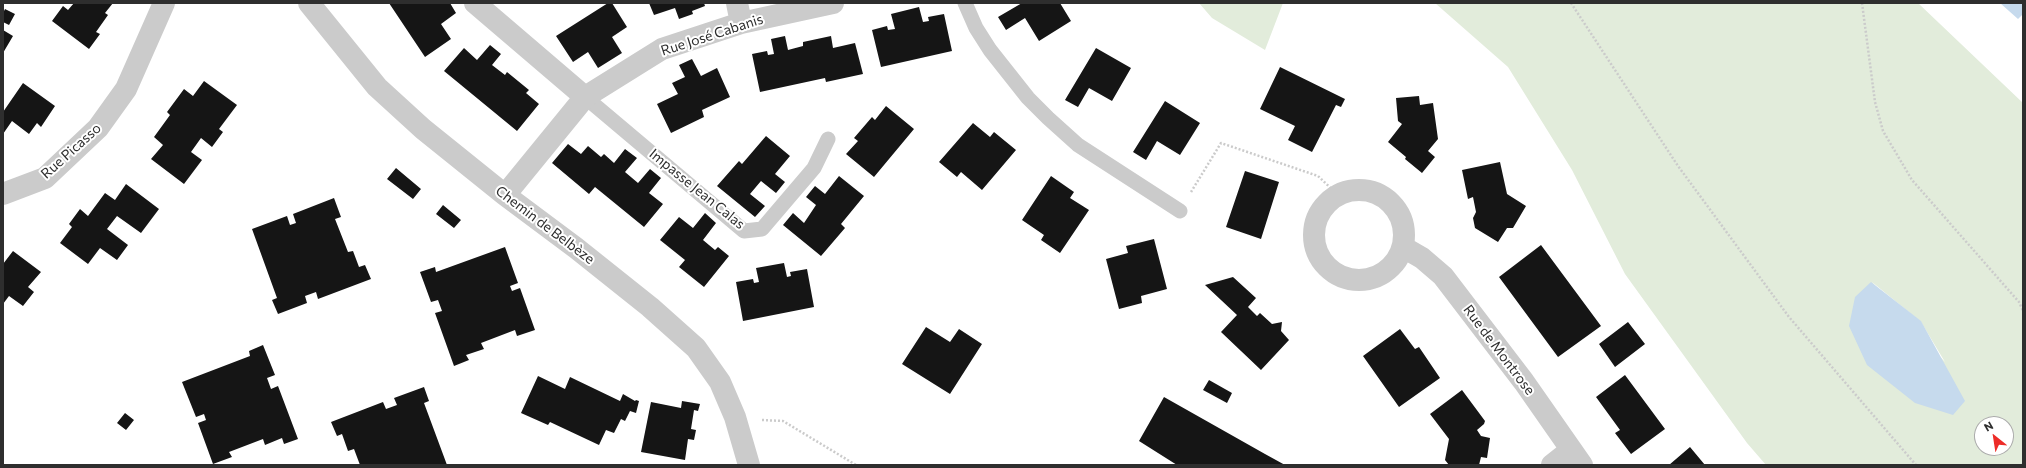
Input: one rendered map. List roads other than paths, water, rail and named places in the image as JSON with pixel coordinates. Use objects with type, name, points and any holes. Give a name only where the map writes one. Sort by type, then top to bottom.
[{"type":"street","name":"Rue Picasso","points":[[3,194],[45,178],[98,128],[126,89],[164,3]]},
{"type":"street","name":"Chemin de Belbèze","points":[[309,3],[376,87],[423,129],[505,195],[576,248],[644,302],[696,348],[720,382],[736,417],[749,465]]},
{"type":"street","points":[[475,3],[585,97]]},
{"type":"street","name":"Rue José Cabanis","points":[[505,195],[585,97],[662,49],[739,13],[832,3]]},
{"type":"street","points":[[1364,190],[1376,193],[1388,200],[1396,209],[1402,221],[1404,234],[1403,247],[1397,261],[1386,272],[1373,278],[1358,281],[1344,278],[1331,271],[1321,260],[1315,246],[1314,231],[1318,217],[1326,204],[1338,195],[1350,191],[1364,190]]},
{"type":"street","name":"Rue de Montrose","points":[[1403,247],[1422,258],[1443,276],[1524,382],[1577,457]]},
{"type":"street","points":[[1552,465],[1577,457]]},
{"type":"lane","points":[[965,3],[976,28],[990,50],[1028,98],[1048,118],[1078,145],[1180,211]]},
{"type":"lane","name":"Impasse Jean Calas","points":[[585,97],[744,231],[762,229],[814,168],[828,139]]},
{"type":"water","points":[[2000,3],[2023,3],[2023,14],[2018,19]]},
{"type":"water","points":[[1871,282],[1921,321],[1965,401],[1953,415],[1915,403],[1867,365],[1849,326],[1855,297]]}]
